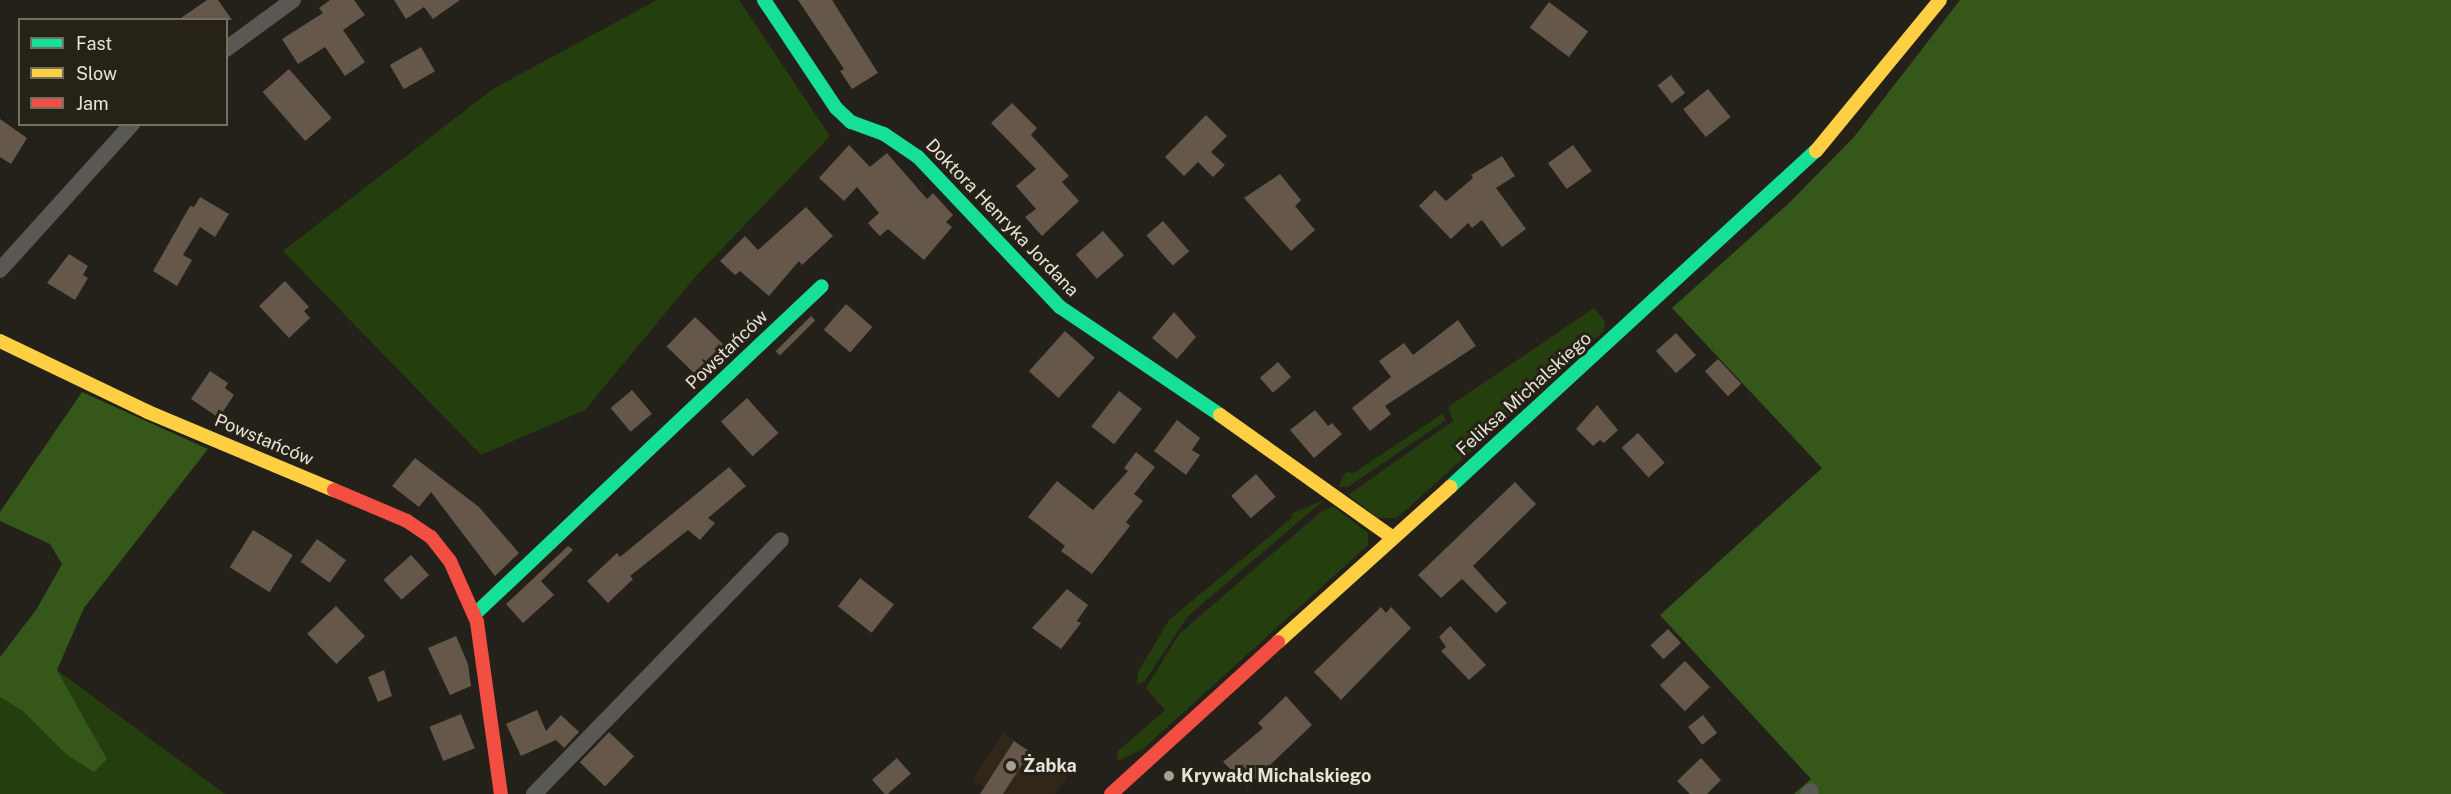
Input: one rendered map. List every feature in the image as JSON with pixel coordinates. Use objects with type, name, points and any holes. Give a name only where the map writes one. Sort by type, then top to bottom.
[{"type":"street","points":[[228,48],[292,0]]},
{"type":"street","name":"Doktora Henryka Jordana","points":[[764,0],[836,108],[851,122],[884,134],[918,157],[1060,307],[1167,382],[1246,431],[1392,538]]},
{"type":"street","name":"Feliksa Michalskiego","points":[[1111,794],[1805,164],[1868,93],[1940,0]]},
{"type":"street","points":[[0,270],[130,126]]},
{"type":"street","name":"Powstańców","points":[[475,614],[822,286]]},
{"type":"street","name":"Powstańców","points":[[0,340],[148,412],[417,527],[444,552],[475,614],[501,794]]},
{"type":"street","points":[[534,794],[782,540]]},
{"type":"shaded area","points":[[1003,733],[1067,777],[1055,794],[993,794],[973,779]]},
{"type":"green space","points":[[657,0],[739,0],[830,136],[696,276],[585,410],[481,455],[283,251],[493,89]]},
{"type":"green space","points":[[1960,0],[2451,0],[2451,794],[1794,794],[1811,779],[1660,615],[1822,468],[1672,308],[1789,203],[1854,137]]},
{"type":"green space","points":[[1594,308],[1605,321],[1604,331],[1397,518],[1378,518],[1348,495],[1453,421],[1448,407]]},
{"type":"green space","points":[[82,392],[208,449],[84,608],[57,670],[107,759],[94,772],[67,755],[24,712],[0,697],[0,657],[36,610],[62,564],[50,544],[0,521],[0,512]]},
{"type":"green space","points":[[1442,414],[1446,420],[1348,487],[1339,487],[1343,475],[1349,471],[1352,474]]},
{"type":"green space","points":[[1324,500],[1188,616],[1144,682],[1137,684],[1138,672],[1169,620],[1293,517],[1291,514]]},
{"type":"green space","points":[[1333,506],[1368,533],[1368,545],[1143,749],[1118,761],[1117,752],[1165,710],[1146,688],[1179,634],[1321,512]]},
{"type":"green space","points":[[57,670],[225,794],[0,794],[0,697],[24,712],[67,755],[107,759]]},
{"type":"building","points":[[207,0],[218,0],[232,20],[228,18],[181,18]]},
{"type":"building","points":[[330,0],[354,0],[365,15],[343,30],[365,62],[345,76],[325,47],[298,64],[282,39],[323,13],[319,8]]},
{"type":"building","points":[[394,0],[460,0],[433,19],[424,7],[406,19]]},
{"type":"building","points":[[798,0],[832,0],[878,73],[852,89],[840,71],[844,69]]},
{"type":"building","points":[[1549,2],[1588,31],[1569,57],[1530,28]]},
{"type":"building","points":[[421,47],[435,71],[404,89],[390,65]]},
{"type":"building","points":[[289,69],[332,118],[305,141],[263,92]]},
{"type":"building","points":[[1671,75],[1685,93],[1672,104],[1658,85]]},
{"type":"building","points":[[1708,89],[1731,117],[1706,137],[1683,109]]},
{"type":"building","points":[[1012,103],[1037,128],[1031,135],[1069,176],[1062,182],[1079,201],[1042,236],[1025,217],[1036,209],[1016,186],[1036,169],[991,123]]},
{"type":"building","points":[[1206,115],[1227,136],[1211,152],[1225,165],[1213,177],[1198,162],[1184,176],[1165,157]]},
{"type":"building","points":[[0,119],[27,138],[11,164],[0,157]]},
{"type":"building","points":[[849,145],[870,167],[887,153],[927,199],[933,193],[953,215],[946,222],[952,227],[924,260],[888,229],[880,236],[873,229],[868,223],[879,213],[857,187],[844,201],[819,178]]},
{"type":"building","points":[[1573,145],[1592,171],[1567,189],[1548,163]]},
{"type":"building","points":[[1502,156],[1515,176],[1496,188],[1526,229],[1502,247],[1482,220],[1472,228],[1468,223],[1451,239],[1419,206],[1435,190],[1446,201],[1473,178],[1471,175]]},
{"type":"building","points":[[1280,174],[1301,200],[1295,206],[1315,230],[1291,251],[1244,198]]},
{"type":"building","points":[[200,197],[229,214],[215,237],[200,227],[183,255],[192,260],[177,286],[153,271],[190,206],[194,207]]},
{"type":"building","points":[[806,207],[833,236],[802,265],[799,261],[769,296],[740,271],[735,275],[720,261],[745,236],[758,250]]},
{"type":"building","points":[[1163,221],[1189,251],[1173,266],[1146,235]]},
{"type":"building","points":[[1103,231],[1124,255],[1097,279],[1076,255]]},
{"type":"building","points":[[69,254],[88,266],[83,275],[88,278],[75,300],[47,283]]},
{"type":"building","points":[[285,281],[309,307],[304,311],[310,318],[289,338],[259,306]]},
{"type":"building","points":[[846,304],[872,327],[850,353],[824,330]]},
{"type":"building","points":[[1174,312],[1196,337],[1177,359],[1152,338]]},
{"type":"building","points":[[811,316],[815,320],[780,356],[776,351]]},
{"type":"building","points":[[695,317],[723,344],[695,374],[667,346]]},
{"type":"building","points":[[1458,320],[1476,346],[1385,406],[1391,414],[1370,431],[1352,408],[1391,377],[1379,361],[1404,343],[1413,355]]},
{"type":"building","points":[[1065,331],[1095,358],[1059,398],[1029,371]]},
{"type":"building","points":[[1676,333],[1696,355],[1676,373],[1656,351]]},
{"type":"building","points":[[1718,359],[1741,384],[1728,396],[1705,371]]},
{"type":"building","points":[[1278,362],[1291,377],[1273,393],[1260,378]]},
{"type":"building","points":[[210,371],[228,383],[225,388],[234,395],[219,418],[191,399]]},
{"type":"building","points":[[632,390],[652,414],[630,432],[611,408]]},
{"type":"building","points":[[1119,391],[1142,409],[1114,444],[1091,426]]},
{"type":"building","points":[[747,398],[778,433],[752,456],[721,421]]},
{"type":"building","points":[[1597,405],[1618,430],[1604,443],[1600,440],[1593,446],[1576,429]]},
{"type":"building","points":[[1315,410],[1328,426],[1332,423],[1342,434],[1314,458],[1290,430]]},
{"type":"building","points":[[1177,420],[1200,438],[1192,450],[1200,455],[1186,475],[1154,451]]},
{"type":"building","points":[[1638,433],[1665,463],[1648,477],[1622,448]]},
{"type":"building","points":[[1136,452],[1155,467],[1134,494],[1143,501],[1126,522],[1130,526],[1092,574],[1061,551],[1065,546],[1028,517],[1057,481],[1093,510],[1128,471],[1124,468]]},
{"type":"building","points":[[415,458],[479,507],[519,553],[495,576],[431,492],[419,507],[392,486]]},
{"type":"building","points":[[729,467],[746,486],[708,518],[715,523],[700,540],[688,530],[630,576],[633,579],[608,603],[587,581],[617,553],[620,557]]},
{"type":"building","points":[[1256,474],[1276,497],[1251,518],[1231,496]]},
{"type":"building","points":[[1515,482],[1536,504],[1473,566],[1507,603],[1496,613],[1462,579],[1441,598],[1418,575]]},
{"type":"building","points":[[253,530],[293,555],[270,592],[230,567]]},
{"type":"building","points":[[317,539],[346,560],[330,583],[301,562]]},
{"type":"building","points":[[568,546],[573,550],[541,581],[554,595],[523,623],[506,604]]},
{"type":"building","points":[[411,555],[429,575],[402,600],[384,580]]},
{"type":"building","points":[[860,578],[894,604],[872,633],[838,606]]},
{"type":"building","points":[[1067,589],[1088,605],[1077,621],[1081,623],[1061,649],[1032,628]]},
{"type":"building","points":[[336,606],[365,636],[336,664],[307,634]]},
{"type":"building","points":[[1381,607],[1386,613],[1391,607],[1411,628],[1341,700],[1314,672]]},
{"type":"building","points":[[1450,626],[1486,665],[1469,680],[1441,651],[1446,647],[1439,637]]},
{"type":"building","points":[[1668,629],[1681,643],[1663,659],[1650,645]]},
{"type":"building","points":[[456,636],[468,664],[471,686],[450,695],[428,648]]},
{"type":"building","points":[[1685,661],[1710,687],[1685,711],[1660,685]]},
{"type":"building","points":[[384,670],[392,696],[378,702],[368,677]]},
{"type":"building","points":[[1286,696],[1312,725],[1248,786],[1223,762],[1263,728],[1258,723]]},
{"type":"building","points":[[537,710],[546,731],[561,715],[579,732],[564,748],[556,740],[521,756],[506,724]]},
{"type":"building","points":[[461,714],[475,748],[443,761],[429,727]]},
{"type":"building","points":[[1703,715],[1717,733],[1702,745],[1688,727]]},
{"type":"building","points":[[609,732],[634,756],[605,787],[580,762]]},
{"type":"building","points":[[1014,741],[1030,752],[1003,794],[980,794]]},
{"type":"building","points":[[897,758],[911,774],[888,794],[885,794],[872,780]]},
{"type":"building","points":[[1701,758],[1721,780],[1707,794],[1690,794],[1677,781]]},
{"type":"traffic: fast","points":[[764,0],[836,108],[851,122],[884,134],[918,157],[1060,307],[1220,415]]},
{"type":"traffic: fast","points":[[1450,487],[1816,151]]},
{"type":"traffic: fast","points":[[475,614],[822,286]]},
{"type":"traffic: slow","points":[[1816,151],[1940,0]]},
{"type":"traffic: slow","points":[[0,341],[148,412],[334,490]]},
{"type":"traffic: slow","points":[[1220,415],[1393,538]]},
{"type":"traffic: slow","points":[[1278,642],[1450,487]]},
{"type":"traffic: jam","points":[[334,490],[407,521],[431,537],[450,561],[477,622],[501,794]]},
{"type":"traffic: jam","points":[[1111,794],[1278,642]]},
{"type":"place","name":"Żabka","points":[[1011,766]]},
{"type":"place","name":"Krywałd Michalskiego","points":[[1169,776]]}]
